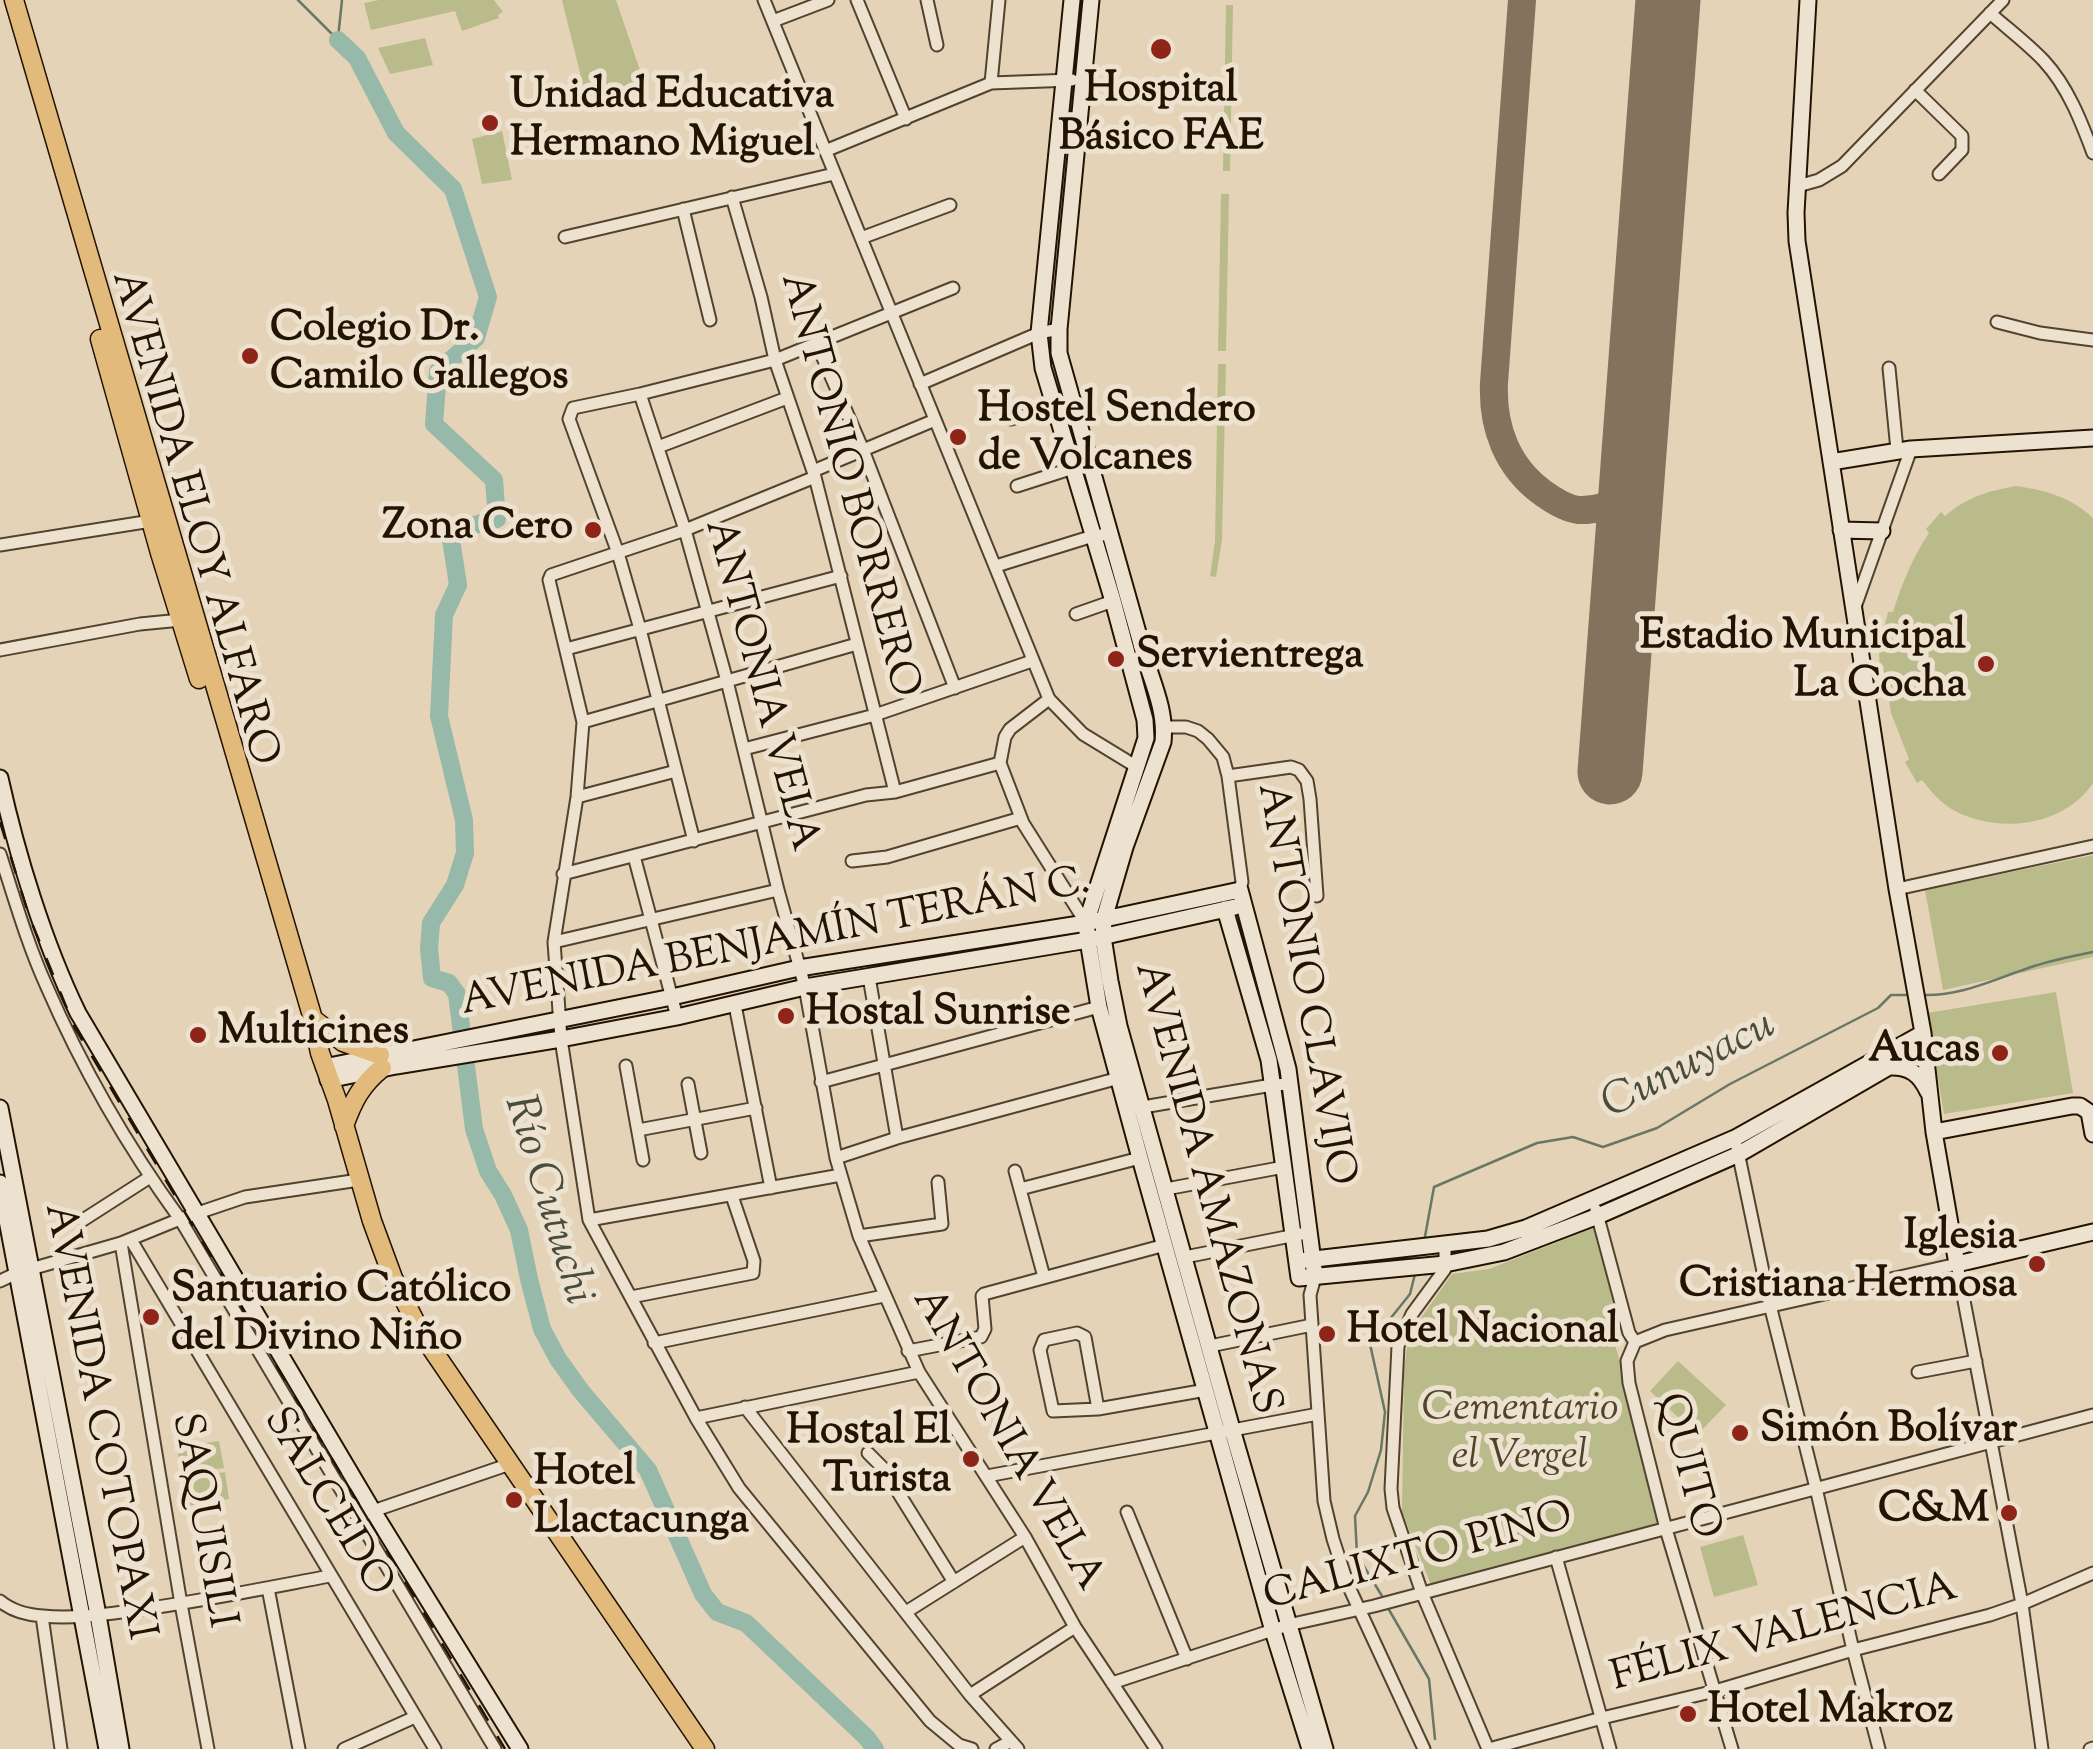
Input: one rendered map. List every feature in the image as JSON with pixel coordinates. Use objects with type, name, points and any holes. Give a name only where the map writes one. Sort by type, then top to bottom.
[{"type":"main road","name":"AVENIDA ELOY ALFARO","points":[[2,0],[151,521],[281,938],[310,1045],[324,1067]]},
{"type":"main road","name":"AVENIDA ELOY ALFARO","points":[[14,0],[324,1067],[372,1220],[402,1297],[510,1464],[706,1749]]},
{"type":"main road","name":"AVENIDA AMAZONAS","points":[[1072,0],[1038,334],[1042,368],[1112,602],[1145,720],[1146,738],[1092,934],[1100,1007],[1140,1158],[1206,1390],[1224,1431]]},
{"type":"main road","name":"AVENIDA AMAZONAS","points":[[1090,0],[1059,353],[1161,705],[1164,727],[1164,742],[1125,847],[1104,919]]},
{"type":"main road","points":[[1808,0],[1797,241],[1924,1040],[1934,1132],[1958,1264],[2093,1232]]},
{"type":"main road","points":[[1831,462],[1904,449],[2093,438]]},
{"type":"main road","points":[[1841,530],[1882,532]]},
{"type":"main road","points":[[0,778],[24,871],[78,1014],[373,1511],[520,1749]]},
{"type":"main road","name":"AVENIDA BENJAMÍN TERÁN C.","points":[[389,1060],[799,968],[1092,934],[1104,919],[1242,898]]},
{"type":"main road","name":"AVENIDA BENJAMÍN TERÁN C.","points":[[324,1067],[557,1040],[805,987],[1225,908],[1242,898]]},
{"type":"main road","name":"ANTONIO CLAVIJO","points":[[1242,898],[1290,1084],[1307,1278]]},
{"type":"main road","name":"ANTONIO CLAVIJO","points":[[1225,908],[1269,1060],[1284,1167],[1302,1234]]},
{"type":"main road","name":"AVENIDA AMAZONAS","points":[[1092,934],[1210,1346],[1224,1431],[1281,1628],[1310,1749]]},
{"type":"main road","points":[[313,1019],[343,1042],[389,1060],[365,1082],[344,1126]]},
{"type":"main road","points":[[1307,1278],[1445,1264],[1504,1252],[1737,1146],[1889,1067],[1924,1040]]},
{"type":"main road","points":[[1737,1146],[1924,1040]]},
{"type":"main road","points":[[1889,1067],[1901,1067],[1920,1076],[1930,1095]]},
{"type":"main road","points":[[1934,1132],[2072,1106],[2089,1112],[2093,1134]]},
{"type":"main road","name":"AVENIDA COTOPAXI","points":[[0,1108],[24,1271],[121,1749]]},
{"type":"main road","name":"AVENIDA COTOPAXI","points":[[0,1182],[24,1271]]},
{"type":"main road","points":[[1305,1260],[1488,1239],[1596,1208]]},
{"type":"main road","name":"AVENIDA COTOPAXI","points":[[91,1616],[107,1749]]},
{"type":"main road","name":"AVENIDA AMAZONAS","points":[[1281,1628],[1324,1749]]},
{"type":"street","points":[[764,0],[1049,699],[1083,734],[1137,767]]},
{"type":"street","points":[[773,22],[828,0]]},
{"type":"street","points":[[858,0],[906,119]]},
{"type":"street","points":[[927,0],[937,45]]},
{"type":"street","points":[[991,83],[999,0]]},
{"type":"street","points":[[1798,186],[1819,180],[1842,166],[2003,0]]},
{"type":"street","points":[[1990,13],[2044,61],[2062,85],[2093,152]]},
{"type":"street","points":[[825,151],[991,83],[1082,81]]},
{"type":"street","points":[[1915,90],[1962,136],[1962,150],[1940,174]]},
{"type":"street","points":[[565,237],[834,174]]},
{"type":"street","name":"ANTONIO BORRERO","points":[[732,198],[775,360],[814,474],[894,792]]},
{"type":"street","points":[[861,238],[950,204]]},
{"type":"street","points":[[683,209],[710,320]]},
{"type":"street","points":[[694,840],[618,553],[570,412],[573,408],[775,360],[953,288]]},
{"type":"street","points":[[1997,322],[2093,340]]},
{"type":"street","points":[[920,384],[1038,334],[1059,329]]},
{"type":"street","points":[[817,344],[954,688]]},
{"type":"street","points":[[1854,611],[1882,532],[1904,449],[1889,368]]},
{"type":"street","name":"ANTONIA VELA","points":[[640,394],[685,530],[728,681],[805,987],[836,1158],[859,1236],[919,1372],[1025,1536],[1074,1627],[1156,1749]]},
{"type":"street","points":[[658,447],[787,398]]},
{"type":"street","points":[[1011,419],[1054,408]]},
{"type":"street","points":[[935,420],[685,530],[551,575],[548,580],[582,722],[576,797],[554,942],[554,1020],[589,1220],[696,1418],[740,1488],[874,1656],[930,1721],[959,1744],[972,1749]]},
{"type":"street","points":[[1017,486],[1073,468]]},
{"type":"street","points":[[0,545],[151,521]]},
{"type":"street","points":[[996,566],[1110,534]]},
{"type":"street","points":[[566,650],[841,576]]},
{"type":"street","points":[[1076,614],[1112,602]]},
{"type":"street","points":[[0,650],[181,620]]},
{"type":"street","points":[[582,722],[857,644]]},
{"type":"street","points":[[744,749],[875,715],[1032,661]]},
{"type":"street","points":[[1049,699],[1010,729],[1000,763],[1021,818],[1092,934]]},
{"type":"street","name":"ANTONIO CLAVIJO","points":[[1164,727],[1198,731],[1223,757],[1242,898]]},
{"type":"street","points":[[564,874],[1000,763]]},
{"type":"street","points":[[1228,776],[1291,767],[1299,770],[1307,781],[1317,896]]},
{"type":"street","points":[[576,797],[676,771]]},
{"type":"street","points":[[852,860],[887,857],[1021,818]]},
{"type":"street","points":[[1897,889],[2093,846]]},
{"type":"street","points":[[0,854],[44,982],[88,1073],[180,1219],[495,1749]]},
{"type":"street","points":[[634,856],[677,1017]]},
{"type":"street","points":[[554,942],[778,890]]},
{"type":"street","points":[[869,977],[897,1138]]},
{"type":"street","points":[[735,1004],[771,1188]]},
{"type":"street","points":[[821,1082],[1100,1007]]},
{"type":"street","points":[[626,1066],[643,1160]]},
{"type":"street","points":[[836,1158],[1119,1078]]},
{"type":"street","points":[[688,1084],[702,1154]]},
{"type":"street","points":[[1143,1107],[1290,1084]]},
{"type":"street","points":[[638,1130],[756,1108]]},
{"type":"street","points":[[1737,1146],[1770,1305],[1880,1749]]},
{"type":"street","points":[[1020,1189],[1140,1158]]},
{"type":"street","points":[[1166,1189],[1284,1167]]},
{"type":"street","points":[[1015,1172],[1044,1277]]},
{"type":"street","points":[[589,1220],[841,1175]]},
{"type":"street","points":[[83,1220],[150,1177]]},
{"type":"street","points":[[0,1281],[126,1242],[245,1197],[359,1180]]},
{"type":"street","points":[[859,1236],[942,1224],[938,1182]]},
{"type":"street","points":[[632,1297],[750,1274],[754,1270],[732,1196]]},
{"type":"street","name":"QUITO","points":[[1596,1208],[1635,1342],[1626,1370],[1666,1530],[1732,1749]]},
{"type":"street","points":[[1185,1257],[1302,1234]]},
{"type":"street","name":"SALCEDO","points":[[126,1242],[435,1749]]},
{"type":"street","name":"SAQUISILI","points":[[126,1242],[180,1604],[208,1749]]},
{"type":"street","points":[[908,1351],[982,1337],[983,1295],[1165,1246]]},
{"type":"street","points":[[1438,1246],[1445,1264],[1443,1272],[1406,1325],[1398,1346],[1391,1490],[1422,1593],[1488,1749]]},
{"type":"street","points":[[1635,1342],[1665,1330],[1958,1264],[2022,1604],[2042,1749]]},
{"type":"street","name":"ANTONIO CLAVIJO","points":[[1307,1278],[1324,1501],[1339,1563],[1424,1749]]},
{"type":"street","points":[[654,1343],[884,1296]]},
{"type":"street","points":[[1210,1346],[1312,1325]]},
{"type":"street","points":[[1098,1408],[1084,1337],[1077,1333],[1044,1340],[1040,1350],[1052,1410],[1098,1408],[1206,1390]]},
{"type":"street","points":[[1918,1372],[1976,1361]]},
{"type":"street","points":[[696,1418],[919,1372]]},
{"type":"street","points":[[745,1407],[970,1694],[1015,1745],[996,1749]]},
{"type":"street","points":[[987,1476],[1318,1414]]},
{"type":"street","name":"CALIXTO PINO","points":[[1112,1683],[1281,1628],[2093,1415]]},
{"type":"street","points":[[868,1452],[954,1582]]},
{"type":"street","points":[[373,1511],[510,1464]]},
{"type":"street","points":[[1127,1512],[1187,1658]]},
{"type":"street","points":[[906,1612],[1025,1536]]},
{"type":"street","points":[[1556,1558],[1610,1749]]},
{"type":"street","name":"FÉLIX VALENCIA","points":[[1488,1749],[1990,1615],[2093,1573]]},
{"type":"street","points":[[0,1601],[22,1613],[91,1616],[330,1576]]},
{"type":"street","points":[[268,1588],[299,1749]]},
{"type":"street","points":[[42,1616],[60,1749]]},
{"type":"street","points":[[970,1694],[1074,1627]]},
{"type":"street","points":[[344,1749],[415,1717]]},
{"type":"green space","points":[[494,0],[503,12],[499,18],[462,31],[455,11],[371,30],[364,3]]},
{"type":"green space","points":[[562,0],[616,0],[644,82],[586,97]]},
{"type":"green space","points":[[1226,5],[1233,5],[1230,171],[1223,171]]},
{"type":"green space","points":[[425,38],[433,65],[390,74],[378,48]]},
{"type":"green space","points":[[502,131],[512,180],[482,184],[472,139]]},
{"type":"green space","points":[[1221,194],[1229,194],[1226,351],[1218,351]]},
{"type":"green space","points":[[1218,364],[1226,364],[1222,540],[1216,577],[1210,576],[1215,541]]},
{"type":"green space","name":"Estadio Municipal La Cocha","points":[[2016,486],[2057,496],[2093,518],[2093,783],[2064,810],[2046,818],[2007,824],[1968,817],[1946,805],[1922,780],[1917,783],[1905,762],[1909,759],[1891,713],[1886,680],[1880,679],[1879,648],[1888,612],[1893,612],[1908,571],[1929,533],[1926,529],[1941,512],[1945,516],[1978,496]]},
{"type":"green space","points":[[2093,855],[2093,957],[1943,990],[1925,890]]},
{"type":"green space","name":"Aucas","points":[[2056,992],[2073,1093],[1944,1114],[1927,1013]]},
{"type":"green space","name":"Cementario el Vergel","points":[[1596,1227],[1621,1323],[1612,1334],[1666,1521],[1431,1585],[1402,1512],[1404,1368],[1409,1335],[1452,1274],[1489,1269]]},
{"type":"green space","points":[[1678,1361],[1726,1405],[1697,1435],[1650,1391]]},
{"type":"green space","points":[[219,1441],[224,1468],[181,1474],[177,1447]]},
{"type":"green space","points":[[225,1472],[229,1499],[187,1506],[182,1479]]},
{"type":"green space","points":[[1743,1535],[1758,1585],[1714,1597],[1700,1547]]},
{"type":"waterway","name":"Río Cutuchi","points":[[298,0],[338,40]]},
{"type":"waterway","points":[[338,38],[342,0]]},
{"type":"waterway","name":"Río Cutuchi","points":[[338,40],[357,58],[396,133],[453,189],[488,297],[476,338],[438,371],[434,424],[494,480],[497,519],[471,526],[451,539],[458,585],[444,615],[439,716],[464,820],[465,853],[455,885],[431,923],[429,949],[432,978],[449,983],[457,994],[474,1129],[488,1171],[519,1230],[542,1329],[581,1391],[648,1470],[703,1594],[717,1612],[746,1623],[875,1749]]},
{"type":"waterway","name":"Cunuyacu","points":[[1924,995],[1962,990],[2040,964],[2093,952]]},
{"type":"waterway","name":"Cunuyacu","points":[[1424,1242],[1434,1187],[1537,1143],[1573,1137],[1603,1147],[1657,1128],[1730,1084],[1878,1008],[1891,995],[1906,995]]},
{"type":"waterway","name":"Cunuyacu","points":[[1385,1601],[1357,1555],[1355,1516],[1368,1492],[1381,1450],[1385,1412],[1370,1344],[1410,1294],[1415,1274]]},
{"type":"waterway","name":"Cunuyacu","points":[[1388,1608],[1429,1679],[1435,1739]]},
{"type":"taxiway","points":[[1522,0],[1494,383],[1499,430],[1520,471],[1555,501],[1585,510],[1631,495]]},
{"type":"runway","points":[[1610,772],[1668,0]]},
{"type":"railway","points":[[0,822],[29,916],[75,1028],[505,1749]]},
{"type":"place","name":"Hospital Básico FAE","points":[[1161,49]]},
{"type":"place","name":"Unidad Educativa Hermano Miguel","points":[[490,123]]},
{"type":"place","name":"Colegio Dr. Camilo Gallegos","points":[[250,356]]},
{"type":"place","name":"Hostel Sendero de Volcanes","points":[[958,437]]},
{"type":"place","name":"Zona Cero","points":[[593,530]]},
{"type":"place","name":"Servientrega","points":[[1116,659]]},
{"type":"place","name":"Estadio Municipal La Cocha","points":[[1986,664]]},
{"type":"place","name":"Hostal Sunrise","points":[[786,1016]]},
{"type":"place","name":"Multicines","points":[[198,1035]]},
{"type":"place","name":"Aucas","points":[[2000,1053]]},
{"type":"place","name":"Iglesia Cristiana Hermosa","points":[[2037,1264]]},
{"type":"place","name":"Santuario Católico del Divino Niño","points":[[151,1317]]},
{"type":"place","name":"Hotel Nacional","points":[[1327,1334]]},
{"type":"place","name":"Simón Bolívar","points":[[1740,1433]]},
{"type":"place","name":"Hostal El Turista","points":[[971,1459]]},
{"type":"place","name":"Hotel Llactacunga","points":[[514,1500]]},
{"type":"place","name":"C&M","points":[[2009,1513]]},
{"type":"place","name":"Hotel Makroz","points":[[1688,1714]]}]
